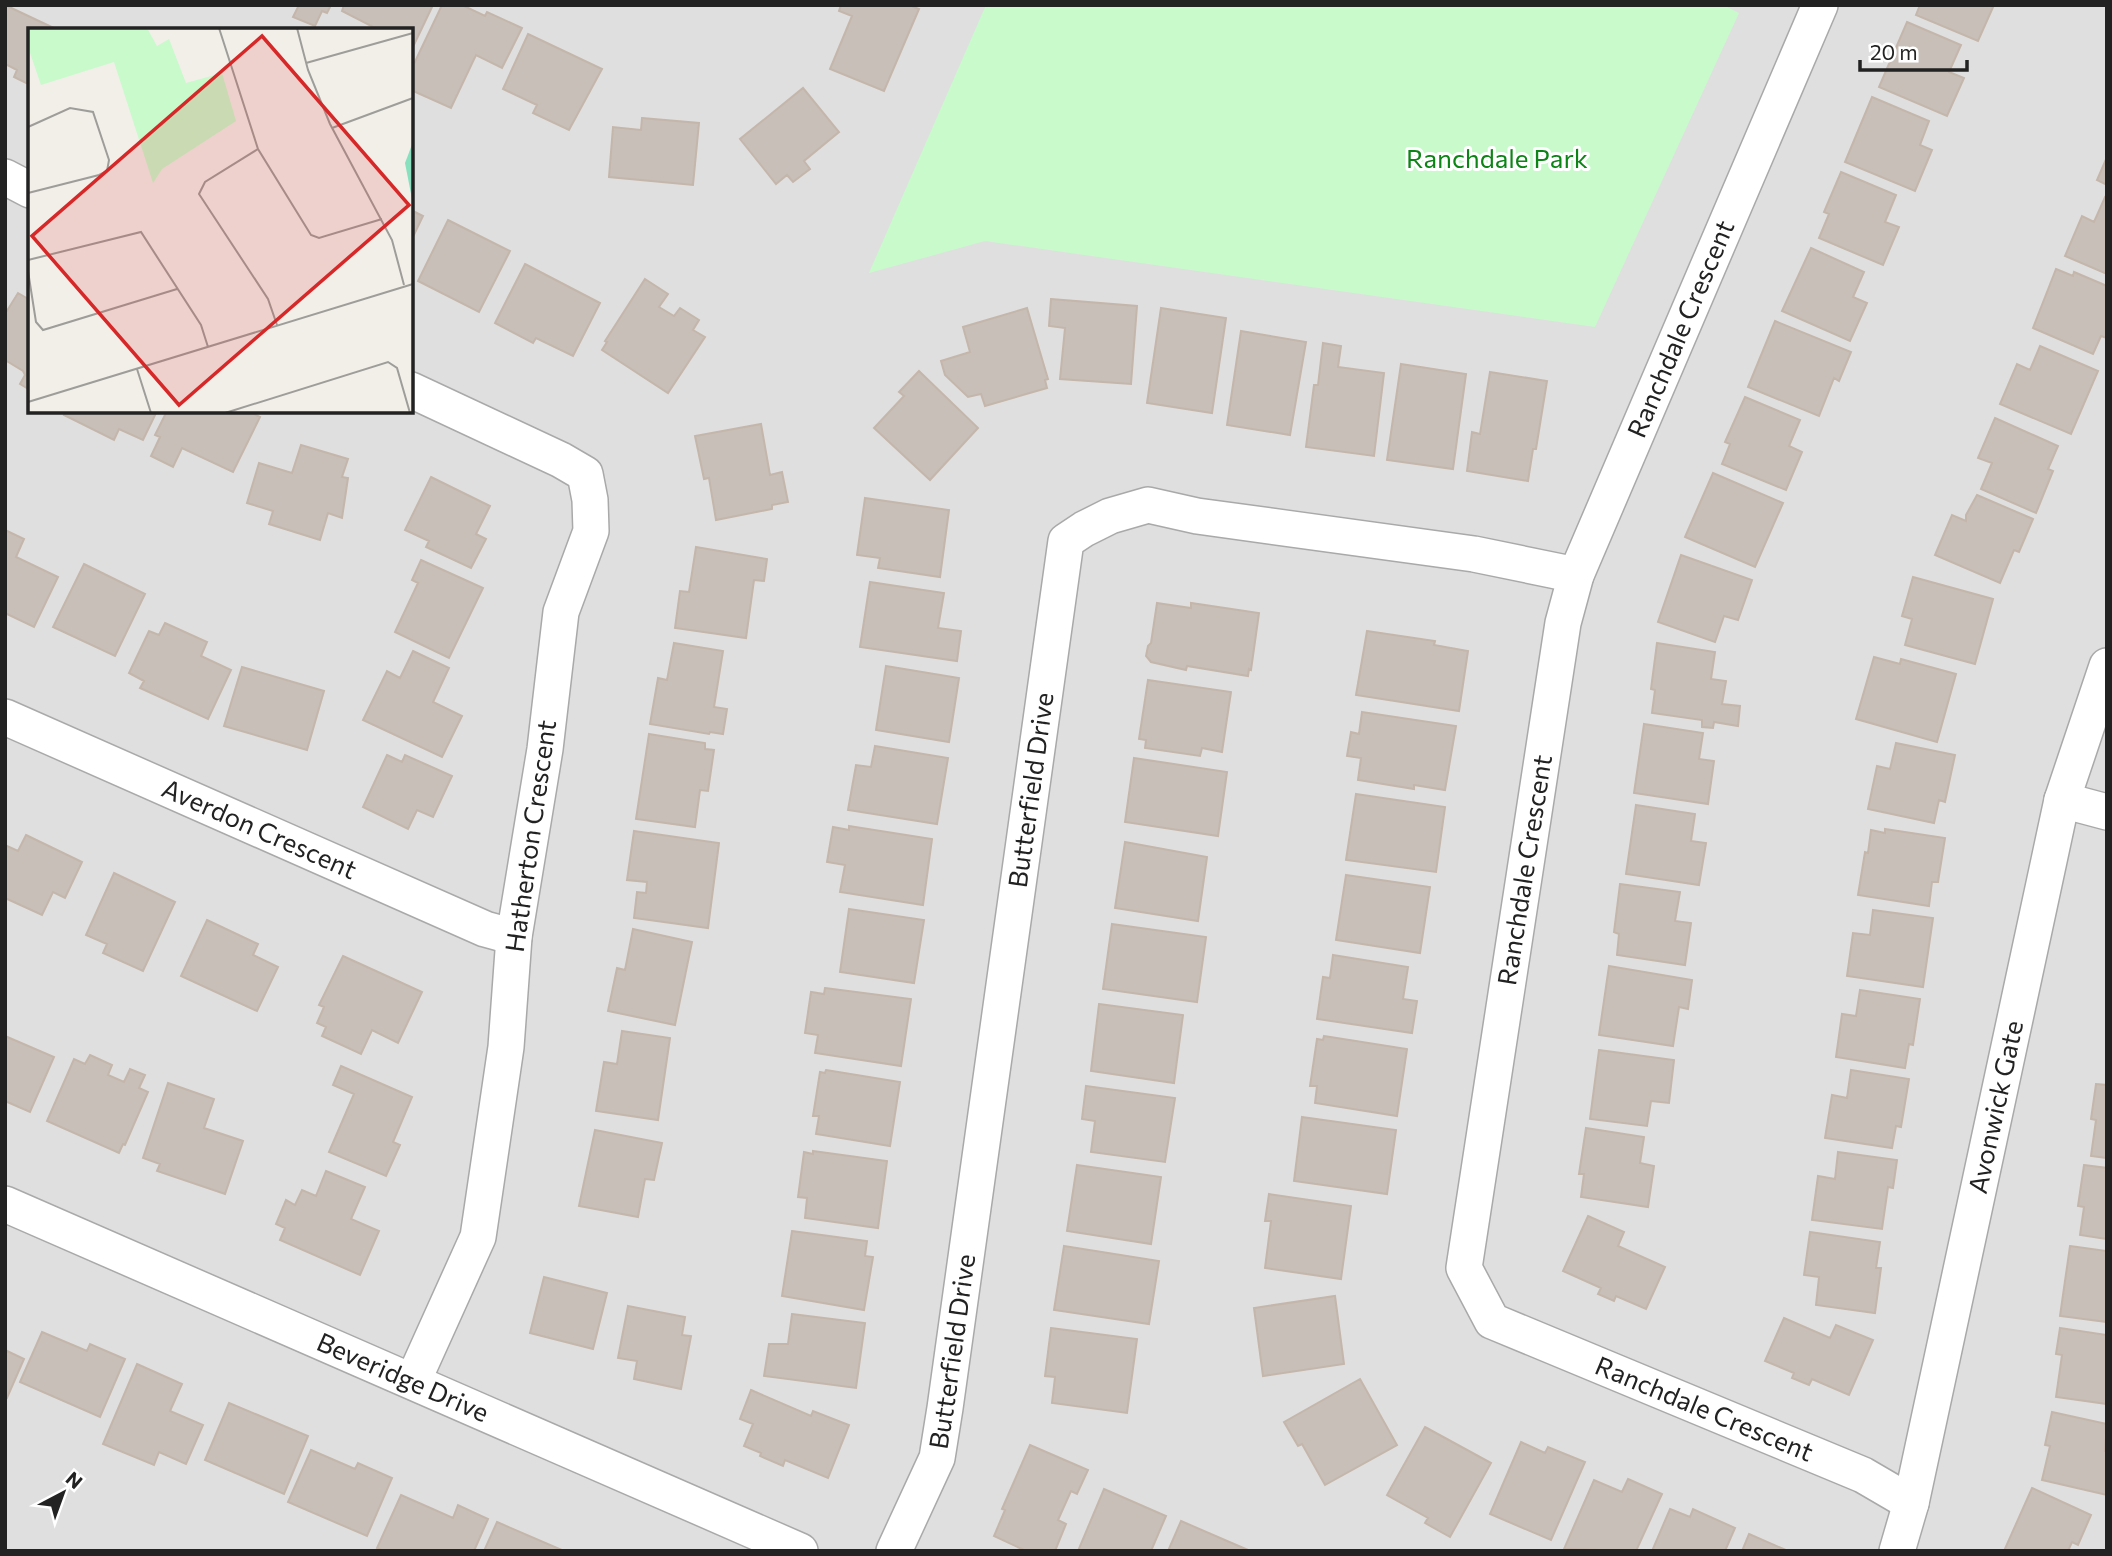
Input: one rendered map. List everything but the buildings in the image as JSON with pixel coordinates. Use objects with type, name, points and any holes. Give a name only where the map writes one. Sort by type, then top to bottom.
[{"type":"street","name":"Ranchdale Crescent","points":[[1820,5],[1576,575],[1563,623],[1464,1268],[1492,1321],[1863,1475],[1911,1503]]},
{"type":"street","points":[[5,177],[28,189]]},
{"type":"street","name":"Hatherton Crescent","points":[[413,391],[561,460],[584,474],[590,500],[591,531],[561,612],[545,749],[514,937],[506,1047],[478,1237],[413,1381]]},
{"type":"street","name":"Butterfield Drive","points":[[894,1551],[937,1458],[946,1408],[1066,541],[1110,516],[1148,505],[1197,516],[1474,554],[1576,575]]},
{"type":"street","name":"Avonwick Gate","points":[[1897,1551],[1911,1503],[2062,800],[2107,666]]},
{"type":"street","name":"Averdon Crescent","points":[[5,718],[472,924],[514,937]]},
{"type":"street","points":[[2062,800],[2107,812]]},
{"type":"street","name":"Beveridge Drive","points":[[5,1204],[800,1551]]},
{"type":"shaded area","points":[[5,5],[2107,5],[2107,1551],[5,1551]]},
{"type":"green space","name":"Ranchdale Park","points":[[986,5],[1723,5],[1739,13],[1595,327],[985,241],[869,273]]}]
